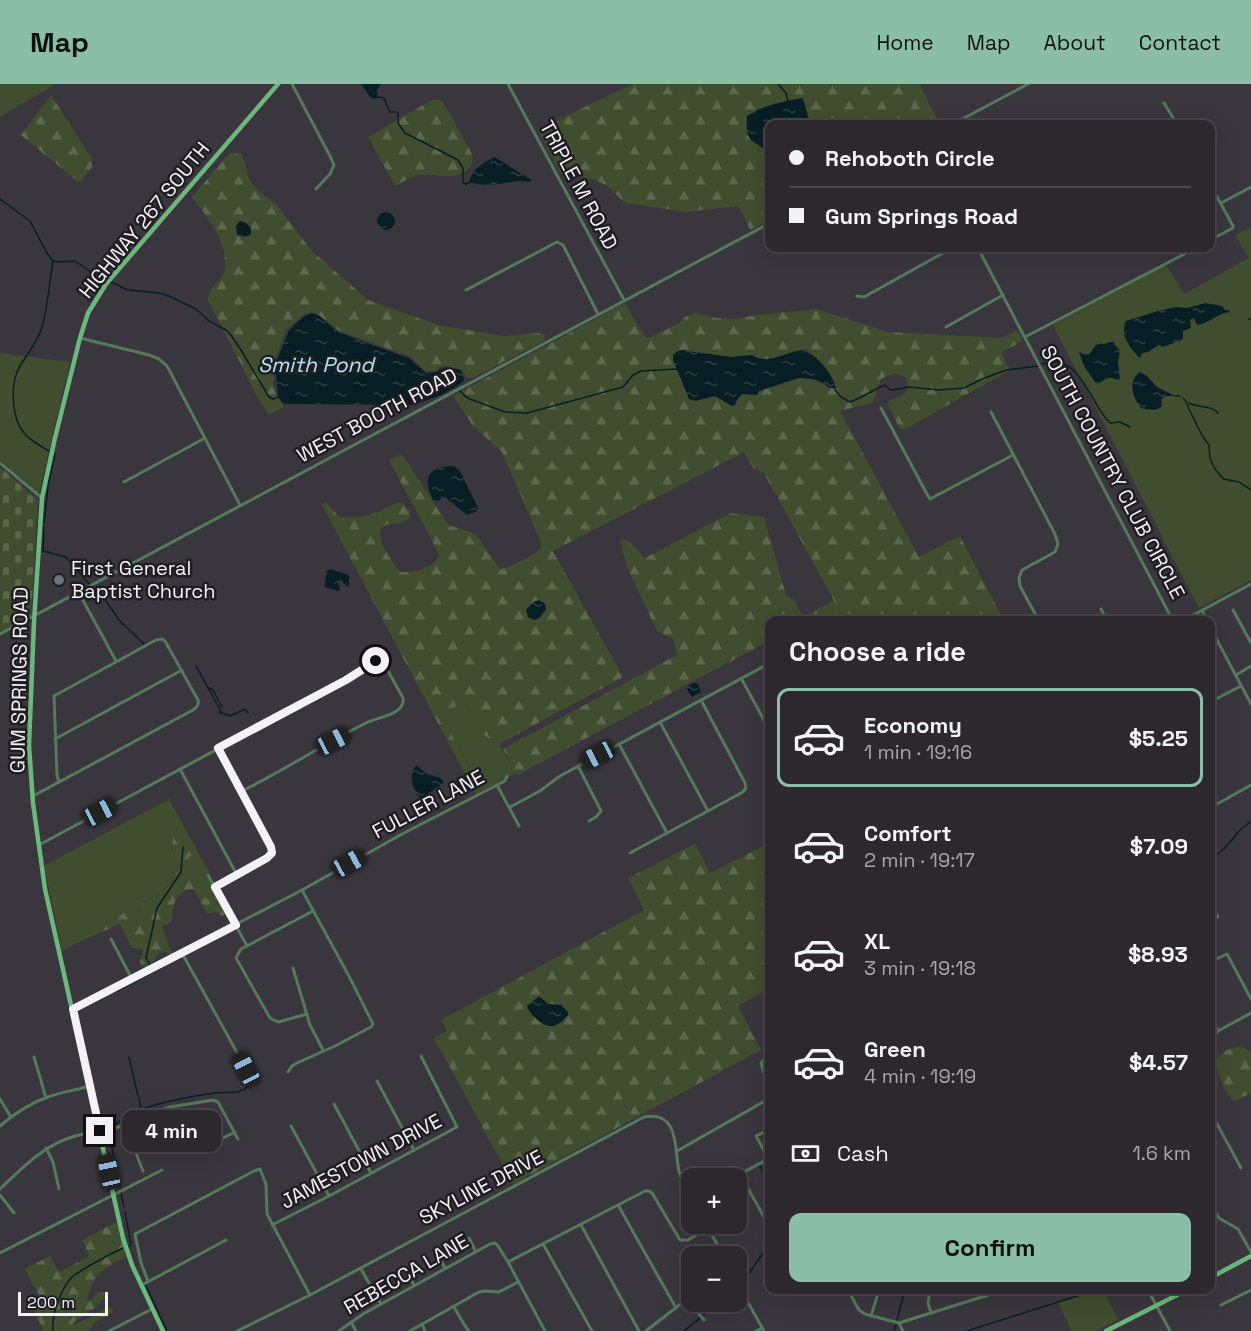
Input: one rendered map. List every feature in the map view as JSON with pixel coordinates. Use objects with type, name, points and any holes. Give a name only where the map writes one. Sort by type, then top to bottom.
[{"type":"main road","name":"HIGHWAY 267 SOUTH","points":[[42,498],[55,438],[88,313],[106,284],[278,84]]},
{"type":"main road","name":"GUM SPRINGS ROAD","points":[[42,498],[29,745],[45,889],[129,1257],[163,1331]]},
{"type":"main road","points":[[1215,1275],[1251,1254]]},
{"type":"main road","points":[[1106,1331],[1180,1294]]},
{"type":"street","points":[[292,84],[334,165],[330,174],[316,189]]},
{"type":"street","name":"TRIPLE M ROAD","points":[[507,84],[624,300]]},
{"type":"street","points":[[960,120],[1028,84]]},
{"type":"street","points":[[1164,103],[1175,120]]},
{"type":"street","points":[[1221,203],[1251,187]]},
{"type":"street","points":[[1215,193],[1233,226],[1215,237]]},
{"type":"street","name":"WEST BOOTH ROAD","points":[[0,634],[765,226]]},
{"type":"street","points":[[466,290],[557,242],[563,245],[598,314]]},
{"type":"street","points":[[857,296],[864,297],[945,252]]},
{"type":"street","name":"SOUTH COUNTRY CLUB CIRCLE","points":[[980,252],[1170,616]]},
{"type":"street","points":[[1025,337],[1188,252]]},
{"type":"street","points":[[946,327],[1003,295]]},
{"type":"street","points":[[80,338],[149,355],[167,366],[240,505]]},
{"type":"street","points":[[881,408],[930,499],[1013,455]]},
{"type":"street","points":[[991,412],[1055,534],[1058,544],[1054,552],[1023,570],[1019,578],[1020,586],[1035,616]]},
{"type":"street","points":[[124,482],[205,438]]},
{"type":"street","points":[[0,463],[42,498]]},
{"type":"street","points":[[1191,616],[1251,584]]},
{"type":"street","points":[[79,593],[116,661]]},
{"type":"street","points":[[1101,609],[1104,616]]},
{"type":"street","points":[[1202,610],[1205,616]]},
{"type":"street","points":[[1233,610],[1251,643]]},
{"type":"street","points":[[1216,638],[1251,704]]},
{"type":"street","points":[[33,796],[60,782],[196,708],[198,700],[167,643],[162,639],[116,661],[54,696],[57,775],[60,782]]},
{"type":"street","points":[[39,845],[346,680],[372,663],[380,660],[386,665],[403,698],[404,704],[400,708],[365,724],[242,791]]},
{"type":"street","points":[[510,807],[578,766],[765,666]]},
{"type":"street","points":[[1236,675],[1251,666]]},
{"type":"street","points":[[55,739],[182,670]]},
{"type":"street","points":[[741,678],[765,722]]},
{"type":"street","points":[[1215,699],[1241,686]]},
{"type":"street","points":[[630,853],[743,792],[746,788],[746,783],[701,700]]},
{"type":"street","points":[[660,722],[708,811]]},
{"type":"street","points":[[619,744],[667,834]]},
{"type":"street","points":[[215,887],[270,856],[272,850],[218,748]]},
{"type":"street","points":[[578,766],[601,811],[589,821]]},
{"type":"street","points":[[180,769],[237,875]]},
{"type":"street","name":"FULLER LANE","points":[[73,1009],[302,890],[404,833],[505,781],[507,776]]},
{"type":"street","points":[[497,785],[519,826]]},
{"type":"street","points":[[1215,805],[1251,785]]},
{"type":"street","points":[[208,875],[247,945]]},
{"type":"street","points":[[288,1072],[297,1063],[335,1046],[373,1024],[302,890]]},
{"type":"street","points":[[307,1014],[278,1022],[270,1018],[236,958],[241,949],[247,945],[313,911]]},
{"type":"street","points":[[111,939],[132,979]]},
{"type":"street","points":[[182,953],[246,1069]]},
{"type":"street","points":[[1215,960],[1227,954],[1251,999]]},
{"type":"street","points":[[293,968],[310,1025],[323,1050]]},
{"type":"street","points":[[1215,1034],[1251,1013]]},
{"type":"street","points":[[1215,1025],[1218,1031]]},
{"type":"street","name":"JAMESTOWN DRIVE","points":[[272,1225],[457,1127],[421,1056]]},
{"type":"street","points":[[34,1057],[46,1098]]},
{"type":"street","points":[[765,1058],[762,1063],[765,1074]]},
{"type":"street","points":[[377,1081],[414,1150]]},
{"type":"street","points":[[0,1126],[11,1117],[46,1098],[90,1086]]},
{"type":"street","points":[[0,1099],[11,1117]]},
{"type":"street","points":[[0,1189],[46,1148],[75,1136],[125,1125],[170,1107],[213,1100],[218,1102],[238,1138]]},
{"type":"street","points":[[677,1151],[765,1101]]},
{"type":"street","points":[[334,1104],[371,1173]]},
{"type":"street","name":"SKYLINE DRIVE","points":[[237,1331],[361,1269],[644,1117],[651,1115],[668,1122],[673,1133],[681,1177]]},
{"type":"street","points":[[1215,1120],[1241,1168]]},
{"type":"street","points":[[125,1125],[143,1171]]},
{"type":"street","points":[[291,1126],[330,1196]]},
{"type":"street","points":[[213,1143],[235,1131]]},
{"type":"street","points":[[765,1132],[756,1136],[765,1151]]},
{"type":"street","points":[[46,1148],[53,1162],[59,1189]]},
{"type":"street","points":[[747,1170],[765,1160]]},
{"type":"street","points":[[148,1281],[141,1263],[135,1234],[261,1169],[266,1184],[267,1214],[310,1295]]},
{"type":"street","points":[[0,1253],[162,1170]]},
{"type":"street","points":[[747,1187],[765,1219]]},
{"type":"street","points":[[508,1262],[645,1191],[652,1193],[677,1239],[685,1241],[695,1234]]},
{"type":"street","points":[[0,1195],[14,1213]]},
{"type":"street","points":[[618,1205],[676,1308]]},
{"type":"street","points":[[1215,1211],[1219,1218],[1238,1229],[1251,1254]]},
{"type":"street","points":[[581,1225],[639,1331]]},
{"type":"street","points":[[469,1238],[476,1252]]},
{"type":"street","points":[[141,1286],[226,1240]]},
{"type":"street","name":"REBECCA LANE","points":[[339,1331],[414,1285],[495,1243],[508,1262],[545,1331]]},
{"type":"street","points":[[543,1244],[591,1331]]},
{"type":"street","points":[[436,1252],[445,1268]]},
{"type":"street","points":[[361,1269],[381,1304]]},
{"type":"street","points":[[406,1271],[414,1285]]},
{"type":"street","points":[[410,1331],[479,1292],[499,1292],[518,1282]]},
{"type":"street","points":[[1221,1305],[1251,1290]]},
{"type":"street","points":[[850,1294],[860,1310],[871,1316],[899,1323],[992,1294]]},
{"type":"street","points":[[871,1316],[878,1294]]},
{"type":"street","points":[[929,1294],[928,1303],[931,1313]]},
{"type":"street","points":[[980,1294],[981,1298]]},
{"type":"street","points":[[1150,1294],[1170,1331]]},
{"type":"street","points":[[747,1301],[763,1329],[756,1331]]},
{"type":"street","points":[[646,1331],[681,1304]]},
{"type":"street","points":[[454,1307],[469,1331]]},
{"type":"street","points":[[109,1331],[152,1309]]},
{"type":"street","points":[[698,1312],[704,1320]]},
{"type":"street","points":[[351,1322],[356,1331]]},
{"type":"street","points":[[899,1323],[903,1331]]},
{"type":"street","points":[[422,1324],[425,1331]]},
{"type":"green space","points":[[0,84],[56,84],[0,117]]},
{"type":"green space","points":[[632,84],[919,84],[938,120],[809,120],[803,99],[747,116],[748,136],[765,150],[765,222],[750,230],[737,206],[686,212],[626,203],[608,187],[597,181],[560,173],[538,130]]},
{"type":"green space","points":[[51,95],[92,159],[92,167],[80,182],[21,135]]},
{"type":"green space","points":[[438,99],[443,102],[471,152],[473,159],[471,165],[457,175],[419,175],[395,186],[368,137],[432,100]]},
{"type":"green space","points":[[231,153],[241,154],[252,184],[277,205],[311,250],[368,300],[438,325],[503,336],[540,333],[545,335],[544,341],[468,378],[461,370],[445,366],[436,371],[427,371],[409,356],[339,331],[318,314],[312,312],[303,315],[286,330],[273,364],[276,395],[284,406],[269,415],[259,400],[208,300],[209,292],[224,273],[224,250],[208,219],[192,197]]},
{"type":"green space","points":[[1251,227],[1251,580],[1199,608],[1053,325],[1166,264],[1184,294],[1249,258],[1235,235]]},
{"type":"green space","points":[[625,303],[645,337],[649,338],[695,313],[716,318],[737,319],[816,309],[888,332],[1003,338],[1017,330],[1022,339],[1021,342],[1002,352],[1010,370],[907,428],[899,427],[888,403],[906,390],[906,378],[900,374],[881,379],[872,403],[840,411],[919,557],[960,536],[1001,616],[842,616],[764,473],[754,469],[744,452],[553,551],[623,677],[499,744],[485,736],[466,704],[439,711],[482,791],[476,795],[322,505],[327,503],[339,517],[354,517],[373,514],[401,502],[410,511],[410,517],[403,522],[383,527],[380,532],[381,539],[387,554],[400,572],[416,571],[432,564],[439,556],[437,550],[390,462],[390,459],[400,455],[405,458],[448,525],[476,534],[500,569],[522,561],[541,547],[541,542],[502,452],[473,426],[453,396]],"holes":[[[681,350],[731,357],[752,355],[768,359],[797,351],[824,366],[835,385],[829,389],[815,380],[799,378],[752,395],[742,394],[732,406],[715,396],[695,401],[689,399]]]},
{"type":"green space","points":[[0,353],[70,362],[39,493],[0,460]]},
{"type":"green space","points":[[0,467],[38,500],[31,615],[0,632]]},
{"type":"green space","points":[[731,513],[764,517],[786,595],[793,599],[802,616],[765,616],[765,643],[517,775],[503,749],[677,655],[673,639],[657,631],[626,564],[620,539],[628,541],[645,558]]},
{"type":"green space","points":[[833,600],[842,616],[833,616],[827,604]]},
{"type":"green space","points":[[827,604],[833,616],[805,616]]},
{"type":"green space","points":[[466,704],[485,736],[499,744],[516,773],[482,791],[439,711]]},
{"type":"green space","points":[[169,799],[209,872],[206,874],[217,894],[207,899],[203,897],[192,878],[181,879],[193,853],[173,839],[174,844],[171,850],[177,862],[175,874],[168,885],[139,906],[80,933],[79,942],[62,951],[44,866]]},
{"type":"green space","points":[[180,833],[186,837],[193,853],[188,860],[182,879],[192,877],[203,897],[207,899],[217,894],[227,913],[222,916],[216,912],[208,914],[193,889],[183,892],[174,904],[171,922],[162,926],[174,955],[171,956],[166,952],[159,953],[148,968],[141,966],[142,949],[132,948],[120,924],[79,942],[80,933],[117,917],[168,886],[174,878],[178,864],[172,861],[174,834]]},
{"type":"green space","points":[[695,844],[710,873],[765,845],[765,991],[738,1006],[761,1050],[513,1184],[434,1038],[447,1031],[441,1020],[644,910],[628,878]],"holes":[[[538,997],[548,1004],[561,1005],[568,1015],[561,1022],[527,1006]]]},
{"type":"green space","points":[[1238,1047],[1251,1052],[1251,1093],[1235,1101],[1224,1088],[1216,1059],[1223,1052]]},
{"type":"green space","points":[[118,1221],[126,1257],[105,1269],[96,1278],[87,1300],[90,1301],[98,1292],[104,1293],[105,1297],[73,1325],[108,1307],[113,1309],[113,1312],[94,1323],[88,1331],[40,1331],[43,1329],[31,1306],[41,1299],[25,1269],[50,1256],[58,1270],[62,1271],[89,1256],[82,1240]]},
{"type":"green space","points":[[1085,1294],[1105,1294],[1118,1320],[1096,1331],[1072,1331],[1058,1303]]},
{"type":"water","points":[[361,84],[381,84],[377,90],[378,99],[370,97]]},
{"type":"water","points":[[803,98],[809,120],[765,120],[765,150],[751,140],[747,132],[747,116],[767,106]]},
{"type":"water","points":[[495,157],[532,181],[488,185],[470,182],[475,170]]},
{"type":"water","points":[[386,212],[394,217],[395,221],[390,229],[386,230],[378,225],[377,221],[382,213]]},
{"type":"water","points":[[240,221],[251,228],[251,234],[241,237],[237,234],[236,226]]},
{"type":"water","points":[[1205,303],[1222,306],[1230,312],[1197,325],[1194,318],[1190,320],[1191,328],[1183,331],[1183,339],[1163,347],[1159,345],[1142,353],[1140,358],[1127,341],[1124,331],[1126,321],[1158,311],[1176,307],[1187,308]]},
{"type":"water","name":"Smith Pond","points":[[312,313],[318,315],[338,332],[409,358],[426,373],[437,372],[445,368],[461,370],[464,381],[439,396],[412,405],[284,404],[278,397],[275,365],[289,330],[303,317]]},
{"type":"water","points":[[1113,342],[1120,351],[1118,362],[1120,379],[1109,378],[1098,384],[1084,366],[1079,352],[1089,354],[1096,345]]},
{"type":"water","points":[[681,350],[731,357],[752,355],[765,359],[806,350],[825,367],[836,389],[816,380],[799,378],[759,391],[757,395],[742,394],[732,406],[715,396],[695,401],[689,399],[673,360],[673,355]]},
{"type":"water","points":[[1140,372],[1157,387],[1175,396],[1165,396],[1161,400],[1162,404],[1159,409],[1141,408],[1132,385]]},
{"type":"water","points":[[454,466],[460,471],[478,511],[467,515],[446,498],[441,496],[438,501],[433,500],[428,485],[430,475],[438,468]]},
{"type":"water","points":[[330,569],[349,575],[349,586],[344,586],[341,580],[338,581],[340,590],[338,591],[325,587],[326,572]]},
{"type":"water","points":[[539,600],[545,604],[546,610],[536,620],[531,619],[526,610],[533,602]]},
{"type":"water","points":[[697,683],[701,692],[692,697],[686,688]]},
{"type":"water","points":[[416,765],[427,774],[441,778],[444,783],[423,797],[419,797],[412,781],[412,773]]},
{"type":"water","points":[[538,997],[548,1004],[561,1005],[568,1015],[555,1025],[549,1026],[541,1023],[527,1006]]},
{"type":"waterway","points":[[778,84],[786,93],[788,101]]},
{"type":"waterway","points":[[378,97],[384,98],[390,112],[398,113],[398,123],[405,133],[458,160],[463,168],[463,183],[470,182]]},
{"type":"waterway","points":[[0,199],[30,221],[53,261],[75,261],[91,272],[107,278]]},
{"type":"waterway","points":[[50,452],[24,433],[16,418],[13,390],[20,366],[41,330],[53,261]]},
{"type":"waterway","points":[[111,282],[128,290],[169,296],[196,309],[209,321],[230,334],[269,397],[273,399],[279,397]]},
{"type":"waterway","points":[[1042,364],[1055,362],[1066,365],[1083,382],[1110,423],[1120,422],[1130,427]]},
{"type":"waterway","points":[[835,390],[850,402],[885,385],[892,390],[909,387],[939,390],[964,388],[1006,370],[1038,366]]},
{"type":"waterway","points":[[460,391],[470,399],[505,412],[527,413],[623,387],[633,375],[641,371],[677,369]]},
{"type":"waterway","points":[[1175,396],[1180,396]]},
{"type":"waterway","points":[[1183,398],[1209,445],[1210,458],[1215,469],[1224,479],[1239,482],[1251,490]]},
{"type":"waterway","points":[[1189,403],[1215,410],[1218,413]]},
{"type":"waterway","points":[[48,485],[54,453]]},
{"type":"waterway","points":[[44,523],[48,487]]},
{"type":"waterway","points":[[44,527],[43,551],[66,557],[89,584]]},
{"type":"waterway","points":[[92,588],[99,591],[119,620],[144,644]]},
{"type":"waterway","points":[[196,666],[222,713]]},
{"type":"waterway","points":[[209,688],[213,690],[222,707]]},
{"type":"waterway","points":[[219,712],[230,716],[245,709],[248,713]]},
{"type":"waterway","points":[[1215,856],[1251,821]]},
{"type":"waterway","points":[[151,967],[146,958],[157,908],[181,872],[183,847]]},
{"type":"waterway","points":[[117,991],[164,966]]},
{"type":"waterway","points":[[129,1057],[138,1096]]},
{"type":"waterway","points":[[115,1126],[121,1119],[145,1108],[205,1094],[238,1092],[248,1086],[255,1077]]},
{"type":"waterway","points":[[139,1098],[141,1109]]},
{"type":"waterway","points":[[114,1132],[111,1143],[120,1187]]},
{"type":"waterway","points":[[760,1166],[765,1175]]},
{"type":"waterway","points":[[121,1193],[124,1207]]},
{"type":"waterway","points":[[125,1212],[131,1245],[128,1247]]},
{"type":"waterway","points":[[53,1331],[58,1302],[72,1277],[123,1248]]},
{"type":"waterway","points":[[747,1276],[765,1249]]},
{"type":"waterway","points":[[146,1286],[167,1331]]},
{"type":"waterway","points":[[897,1320],[904,1294]]},
{"type":"waterway","points":[[967,1331],[1083,1294]]},
{"type":"waterway","points":[[703,1315],[707,1312]]},
{"type":"waterway","points":[[684,1331],[700,1318]]},
{"type":"waterway","points":[[894,1331],[896,1325]]},
{"type":"place","name":"First General Baptist Church","points":[[59,580]]},
{"type":"route","points":[[100,1131],[73,1009],[236,925],[215,887],[272,853],[271,847],[218,748],[346,680],[376,661]]}]
